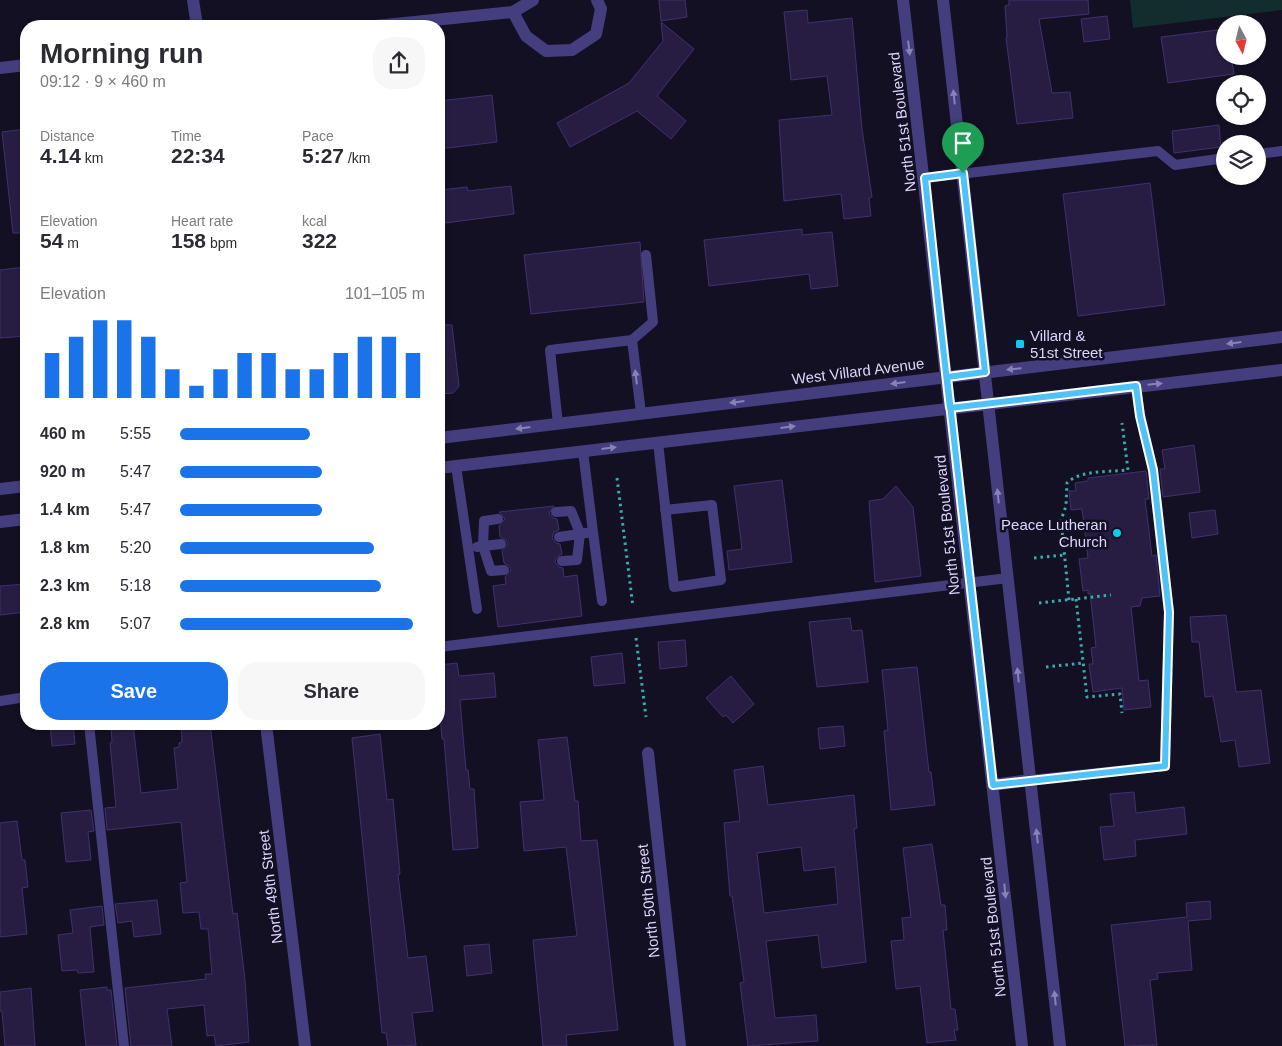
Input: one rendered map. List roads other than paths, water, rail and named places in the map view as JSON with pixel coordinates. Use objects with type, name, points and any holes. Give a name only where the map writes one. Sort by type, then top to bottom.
[{"type":"street","points":[[193,0],[195,20]]},
{"type":"street","points":[[435,20],[513,12],[533,0]]},
{"type":"street","points":[[513,12],[526,36],[546,51],[572,50],[596,34],[601,9],[597,0]]},
{"type":"street","name":"North 51st Boulevard","points":[[904,0],[1022,1046]]},
{"type":"street","points":[[944,0],[1060,1046]]},
{"type":"street","points":[[0,68],[20,66]]},
{"type":"street","name":"West Villard Avenue","points":[[445,437],[1282,337]]},
{"type":"street","points":[[445,467],[1282,370]]},
{"type":"street","points":[[0,489],[20,487]]},
{"type":"street","points":[[0,522],[20,520]]},
{"type":"street","name":"North 49th Street","points":[[267,730],[305,1046]]},
{"type":"street","name":"North 50th Street","points":[[648,754],[680,1046]]},
{"type":"street","points":[[993,785],[1030,780]]},
{"type":"lane","points":[[925,178],[1158,151],[1175,165],[1216,159]]},
{"type":"lane","points":[[1266,153],[1282,151]]},
{"type":"lane","points":[[558,424],[550,350],[632,340],[653,322],[646,255]]},
{"type":"lane","points":[[632,340],[641,414]]},
{"type":"lane","points":[[1030,780],[1165,766],[1169,612],[1153,470],[1140,416],[1136,386]]},
{"type":"lane","points":[[658,442],[674,586],[721,580],[712,505],[666,510]]},
{"type":"lane","points":[[583,451],[602,601]]},
{"type":"lane","points":[[456,466],[478,610]]},
{"type":"lane","points":[[556,512],[571,511],[580,533],[576,560],[562,561]]},
{"type":"lane","points":[[498,519],[484,521],[482,546],[491,571],[504,570]]},
{"type":"lane","points":[[560,537],[593,532]]},
{"type":"lane","points":[[469,548],[501,544]]},
{"type":"lane","points":[[445,646],[1008,578]]},
{"type":"lane","points":[[0,700],[20,698]]},
{"type":"lane","points":[[90,730],[124,1046]]},
{"type":"place","name":"Villard & 51st Street","points":[[1020,344]]},
{"type":"place","name":"Peace Lutheran Church","points":[[1117,533]]}]
